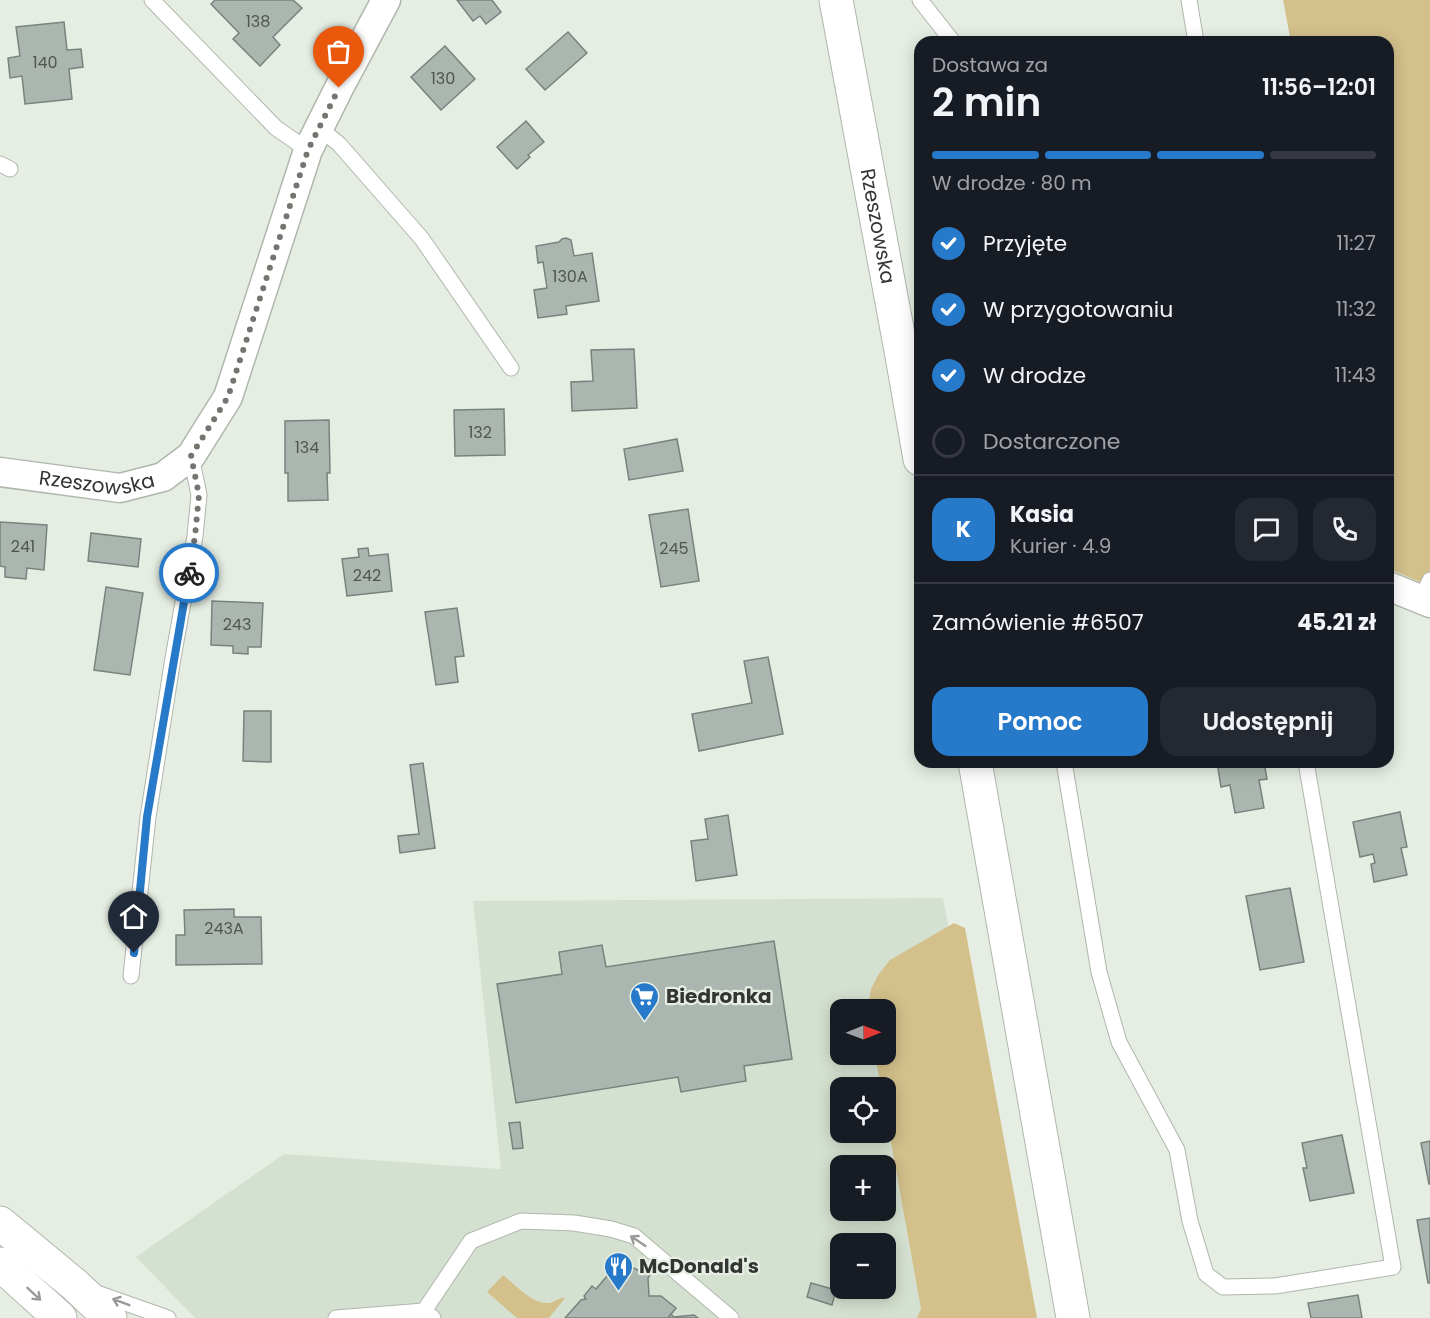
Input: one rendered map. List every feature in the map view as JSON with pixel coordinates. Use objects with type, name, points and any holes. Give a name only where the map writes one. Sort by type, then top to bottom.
[{"type":"street","name":"Rzeszowska","points":[[0,472],[120,488],[163,477],[191,456],[228,397],[314,139],[386,0]]},
{"type":"street","name":"Rzeszowska","points":[[836,0],[914,424]]},
{"type":"street","points":[[1394,587],[1427,594]]},
{"type":"street","points":[[976,768],[1073,1318]]},
{"type":"street","points":[[0,1223],[75,1285],[110,1318]]},
{"type":"street","points":[[0,1264],[60,1318]]},
{"type":"lane","points":[[152,0],[276,128],[339,144],[422,239],[511,368]]},
{"type":"lane","points":[[920,0],[947,36]]},
{"type":"lane","points":[[1189,0],[1195,36]]},
{"type":"lane","points":[[132,976],[147,817],[195,536],[199,495],[191,456]]},
{"type":"lane","points":[[1065,768],[1099,972],[1119,1042],[1178,1150],[1190,1221],[1206,1274],[1222,1287],[1275,1286],[1393,1267],[1307,768]]},
{"type":"lane","points":[[336,1318],[428,1314],[471,1240],[521,1221],[574,1223],[611,1229],[634,1236],[731,1318]]},
{"type":"lane","points":[[75,1285],[168,1318]]},
{"type":"shaded area","points":[[1283,0],[1430,0],[1430,586],[1394,571],[1394,36],[1290,36]]},
{"type":"shaded area","points":[[943,898],[1022,1318],[195,1318],[136,1257],[284,1154],[501,1169],[473,901]]},
{"type":"shaded area","points":[[954,923],[965,928],[1037,1318],[917,1318],[921,1309],[896,1169],[896,1155],[893,1155],[891,1143],[896,1143],[896,1077],[879,1077],[877,1065],[896,1065],[896,999],[869,999],[871,989],[878,975],[890,960]]},
{"type":"shaded area","points":[[503,1275],[536,1300],[547,1303],[565,1298],[549,1318],[517,1318],[487,1292]]},
{"type":"building","points":[[215,0],[293,0],[302,8],[273,37],[280,45],[260,66],[233,39],[239,33],[211,4]]},
{"type":"building","points":[[457,0],[492,0],[501,12],[486,24],[480,16],[473,21]]},
{"type":"building","points":[[64,22],[67,50],[81,49],[83,67],[69,69],[72,99],[25,104],[22,76],[10,78],[8,58],[20,56],[16,27]]},
{"type":"building","points":[[568,32],[587,53],[545,90],[526,69]]},
{"type":"building","points":[[445,46],[475,79],[441,110],[411,77]]},
{"type":"building","points":[[526,121],[544,142],[528,155],[530,157],[517,169],[497,147]]},
{"type":"building","points":[[566,238],[571,240],[574,256],[592,253],[599,301],[566,306],[567,314],[538,318],[534,290],[547,288],[543,262],[538,263],[536,246],[559,242]]},
{"type":"building","points":[[634,349],[637,408],[572,411],[571,382],[593,381],[591,350]]},
{"type":"building","points":[[504,409],[505,455],[455,456],[454,410]]},
{"type":"building","points":[[329,420],[328,500],[288,501],[288,473],[285,473],[285,421]]},
{"type":"building","points":[[677,439],[683,471],[629,480],[624,449]]},
{"type":"building","points":[[688,509],[699,581],[661,587],[649,515]]},
{"type":"building","points":[[0,522],[47,525],[44,570],[27,568],[26,579],[5,577],[5,567],[0,566]]},
{"type":"building","points":[[91,533],[141,539],[138,567],[88,561]]},
{"type":"building","points":[[368,548],[369,556],[388,554],[392,591],[347,596],[342,559],[359,557],[358,549]]},
{"type":"building","points":[[106,587],[143,593],[130,675],[94,670]]},
{"type":"building","points":[[212,601],[263,603],[261,647],[248,647],[248,654],[233,653],[233,646],[211,645]]},
{"type":"building","points":[[457,608],[464,656],[455,657],[458,682],[436,685],[425,612]]},
{"type":"building","points":[[768,657],[783,734],[699,751],[692,714],[752,703],[744,661]]},
{"type":"building","points":[[244,711],[271,711],[271,762],[243,761]]},
{"type":"building","points":[[423,763],[435,848],[400,853],[398,836],[419,834],[410,765]]},
{"type":"building","points":[[1218,768],[1265,768],[1267,779],[1259,780],[1264,808],[1235,813],[1230,785],[1221,787]]},
{"type":"building","points":[[1400,812],[1407,847],[1401,848],[1407,875],[1374,882],[1371,864],[1375,863],[1373,854],[1360,857],[1353,822]]},
{"type":"building","points":[[728,815],[737,875],[696,881],[691,841],[708,839],[705,819]]},
{"type":"building","points":[[1290,888],[1304,962],[1260,970],[1246,896]]},
{"type":"building","points":[[234,909],[234,917],[261,917],[262,964],[176,965],[176,935],[185,935],[184,910]]},
{"type":"building","name":"Biedronka","points":[[774,941],[792,1059],[744,1066],[746,1081],[681,1092],[678,1077],[516,1103],[497,984],[562,974],[559,952],[602,945],[606,967]]},
{"type":"building","points":[[520,1122],[523,1148],[513,1149],[509,1123]]},
{"type":"building","points":[[1342,1135],[1354,1193],[1310,1201],[1303,1168],[1307,1168],[1302,1143]]},
{"type":"building","points":[[1430,1141],[1430,1184],[1429,1184],[1421,1143]]},
{"type":"building","points":[[1430,1218],[1430,1283],[1428,1283],[1417,1220]]},
{"type":"building","name":"McDonald's","points":[[619,1262],[638,1270],[640,1267],[650,1275],[648,1278],[649,1296],[661,1296],[676,1308],[668,1318],[565,1318],[581,1300],[586,1299],[584,1296],[592,1286],[596,1289]]},
{"type":"building","points":[[811,1283],[830,1288],[830,1299],[834,1299],[832,1305],[807,1297]]},
{"type":"building","points":[[1358,1295],[1362,1318],[1311,1318],[1308,1303]]},
{"type":"building","points":[[671,1314],[674,1317],[694,1315],[698,1318],[668,1318]]},
{"type":"way so far","points":[[189,573],[199,495],[191,456],[228,397],[308,150],[339,88]]},
{"type":"place","name":"Biedronka","points":[[645,1022]]},
{"type":"place","name":"McDonald's","points":[[618,1292]]},
{"type":"route","points":[[134,953],[147,817],[189,573]]}]
